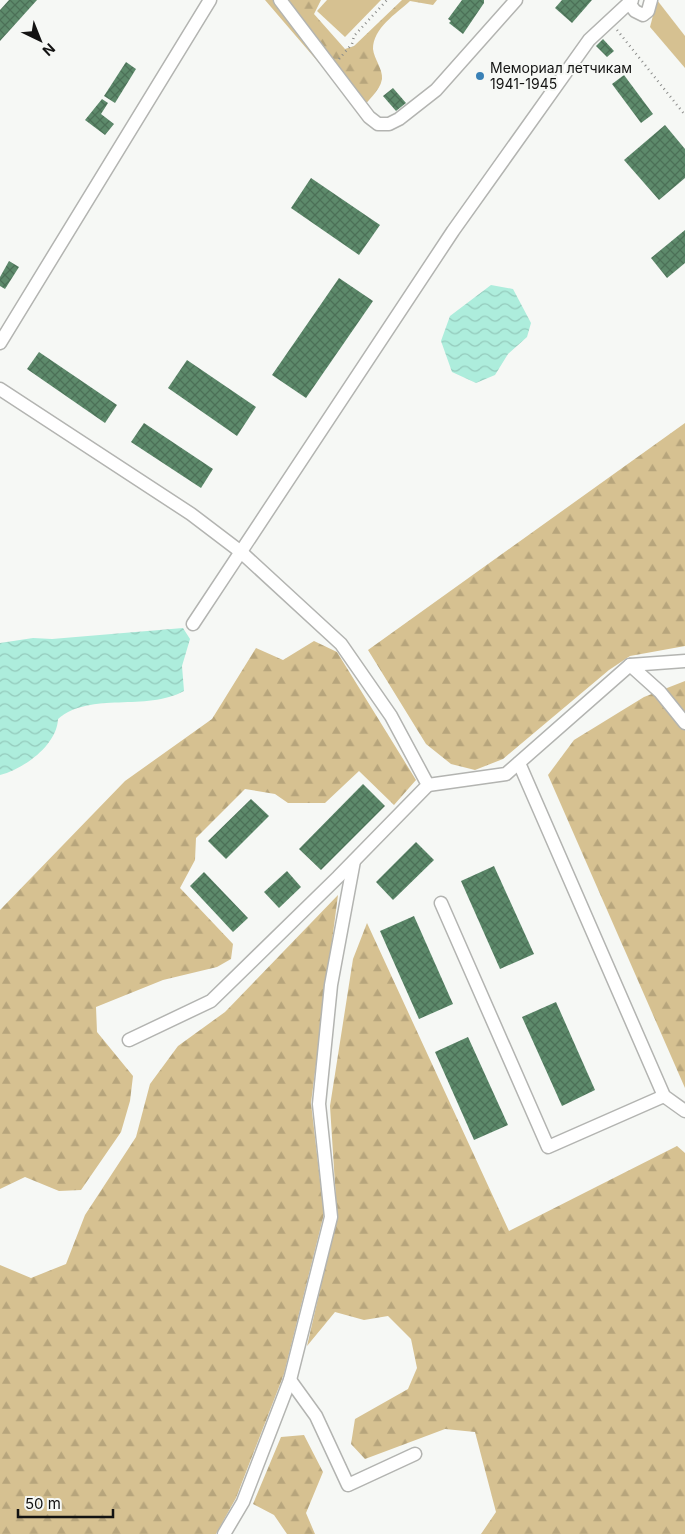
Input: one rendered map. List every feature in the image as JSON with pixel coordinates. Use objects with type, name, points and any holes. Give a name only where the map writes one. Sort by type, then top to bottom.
[{"type":"street","points":[[0,342],[210,0]]},
{"type":"street","points":[[280,0],[369,117],[378,124],[389,124],[399,119],[436,90],[516,0]]},
{"type":"street","points":[[193,624],[453,231],[589,40],[631,2],[635,11],[643,15],[648,11],[651,0]]},
{"type":"street","points":[[0,388],[191,514],[241,552],[341,644],[391,716],[428,785]]},
{"type":"street","points":[[129,1040],[211,1001],[354,861],[428,785],[506,774],[630,665],[685,661]]},
{"type":"street","points":[[630,665],[660,692],[685,723]]},
{"type":"street","points":[[519,762],[664,1096],[685,1111]]},
{"type":"street","points":[[224,1534],[243,1502],[290,1380],[331,1217],[319,1104],[331,985],[354,861]]},
{"type":"street","points":[[440,903],[548,1147],[664,1096]]},
{"type":"street","points":[[290,1380],[316,1416],[348,1485],[415,1454]]},
{"type":"path","points":[[331,67],[352,44],[354,36],[387,0]]},
{"type":"path","points":[[610,21],[685,115]]},
{"type":"green space","points":[[265,0],[321,0],[314,14],[345,49],[354,46],[402,0],[437,0],[433,5],[410,1],[381,28],[374,41],[373,49],[381,72],[381,84],[361,112]]},
{"type":"green space","points":[[327,0],[381,0],[345,37],[317,11]]},
{"type":"green space","points":[[657,0],[685,36],[685,68],[650,27]]},
{"type":"green space","points":[[685,423],[685,646],[630,656],[609,670],[503,759],[475,770],[451,764],[426,744],[368,650]]},
{"type":"green space","points":[[314,641],[337,652],[416,780],[394,805],[359,771],[325,803],[288,803],[275,794],[245,789],[196,838],[195,860],[180,888],[233,944],[231,959],[217,967],[163,980],[96,1007],[97,1032],[133,1076],[130,1101],[121,1132],[81,1190],[59,1191],[25,1177],[0,1189],[0,910],[125,781],[212,719],[256,648],[283,660]]},
{"type":"green space","points":[[685,681],[685,1088],[548,775],[574,740],[644,697]]},
{"type":"green space","points":[[338,895],[311,1103],[324,1214],[284,1374],[236,1498],[216,1534],[0,1534],[0,1265],[31,1278],[66,1264],[85,1215],[136,1137],[150,1084],[178,1046],[225,1012]]},
{"type":"green space","points":[[367,923],[509,1231],[677,1146],[685,1153],[685,1534],[481,1534],[496,1512],[475,1432],[445,1429],[365,1459],[351,1444],[355,1419],[408,1389],[417,1368],[411,1339],[388,1316],[364,1320],[335,1312],[307,1346],[337,1216],[330,1106],[353,959]]},
{"type":"green space","points":[[304,1435],[323,1472],[306,1513],[315,1534],[287,1534],[274,1515],[253,1504],[281,1437]]},
{"type":"water","points":[[491,285],[513,289],[531,323],[527,337],[508,354],[495,375],[476,383],[452,372],[441,341],[450,316]]},
{"type":"water","points":[[183,628],[190,639],[182,666],[184,691],[169,697],[153,700],[102,703],[71,711],[58,719],[56,729],[46,747],[29,762],[0,775],[0,643],[33,638],[52,639]]},
{"type":"building","points":[[9,0],[37,0],[0,41],[0,10]]},
{"type":"building","points":[[462,0],[484,0],[484,3],[463,34],[449,23],[451,21],[448,19]]},
{"type":"building","points":[[562,0],[592,0],[572,23],[555,8]]},
{"type":"building","points":[[603,39],[614,51],[607,57],[596,46]]},
{"type":"building","points":[[126,62],[136,69],[115,103],[104,96]]},
{"type":"building","points":[[624,75],[653,114],[641,123],[612,84]]},
{"type":"building","points":[[393,88],[406,103],[396,111],[383,96]]},
{"type":"building","points":[[102,99],[108,103],[101,114],[114,124],[105,135],[85,120]]},
{"type":"building","points":[[665,125],[685,149],[685,178],[659,200],[624,160]]},
{"type":"building","points":[[311,178],[380,225],[359,255],[291,208]]},
{"type":"building","points":[[685,230],[685,263],[667,278],[651,258]]},
{"type":"building","points":[[9,261],[19,267],[5,289],[0,286],[0,277]]},
{"type":"building","points":[[339,278],[373,301],[306,398],[272,375]]},
{"type":"building","points":[[39,352],[117,405],[105,423],[27,369]]},
{"type":"building","points":[[187,360],[256,407],[237,436],[168,388]]},
{"type":"building","points":[[144,423],[213,469],[201,488],[131,442]]},
{"type":"building","points":[[363,784],[385,806],[321,870],[299,849]]},
{"type":"building","points":[[251,799],[269,816],[226,859],[208,841]]},
{"type":"building","points":[[416,842],[434,860],[393,900],[376,882]]},
{"type":"building","points":[[494,866],[534,954],[500,969],[461,881]]},
{"type":"building","points":[[287,871],[301,887],[279,908],[264,892]]},
{"type":"building","points":[[204,872],[248,918],[233,932],[190,886]]},
{"type":"building","points":[[414,916],[453,1004],[419,1019],[380,931]]},
{"type":"building","points":[[556,1002],[595,1090],[562,1106],[522,1017]]},
{"type":"building","points":[[468,1037],[508,1125],[474,1140],[435,1052]]},
{"type":"place","name":"Мемориал летчикам 1941-1945","points":[[480,76]]}]
